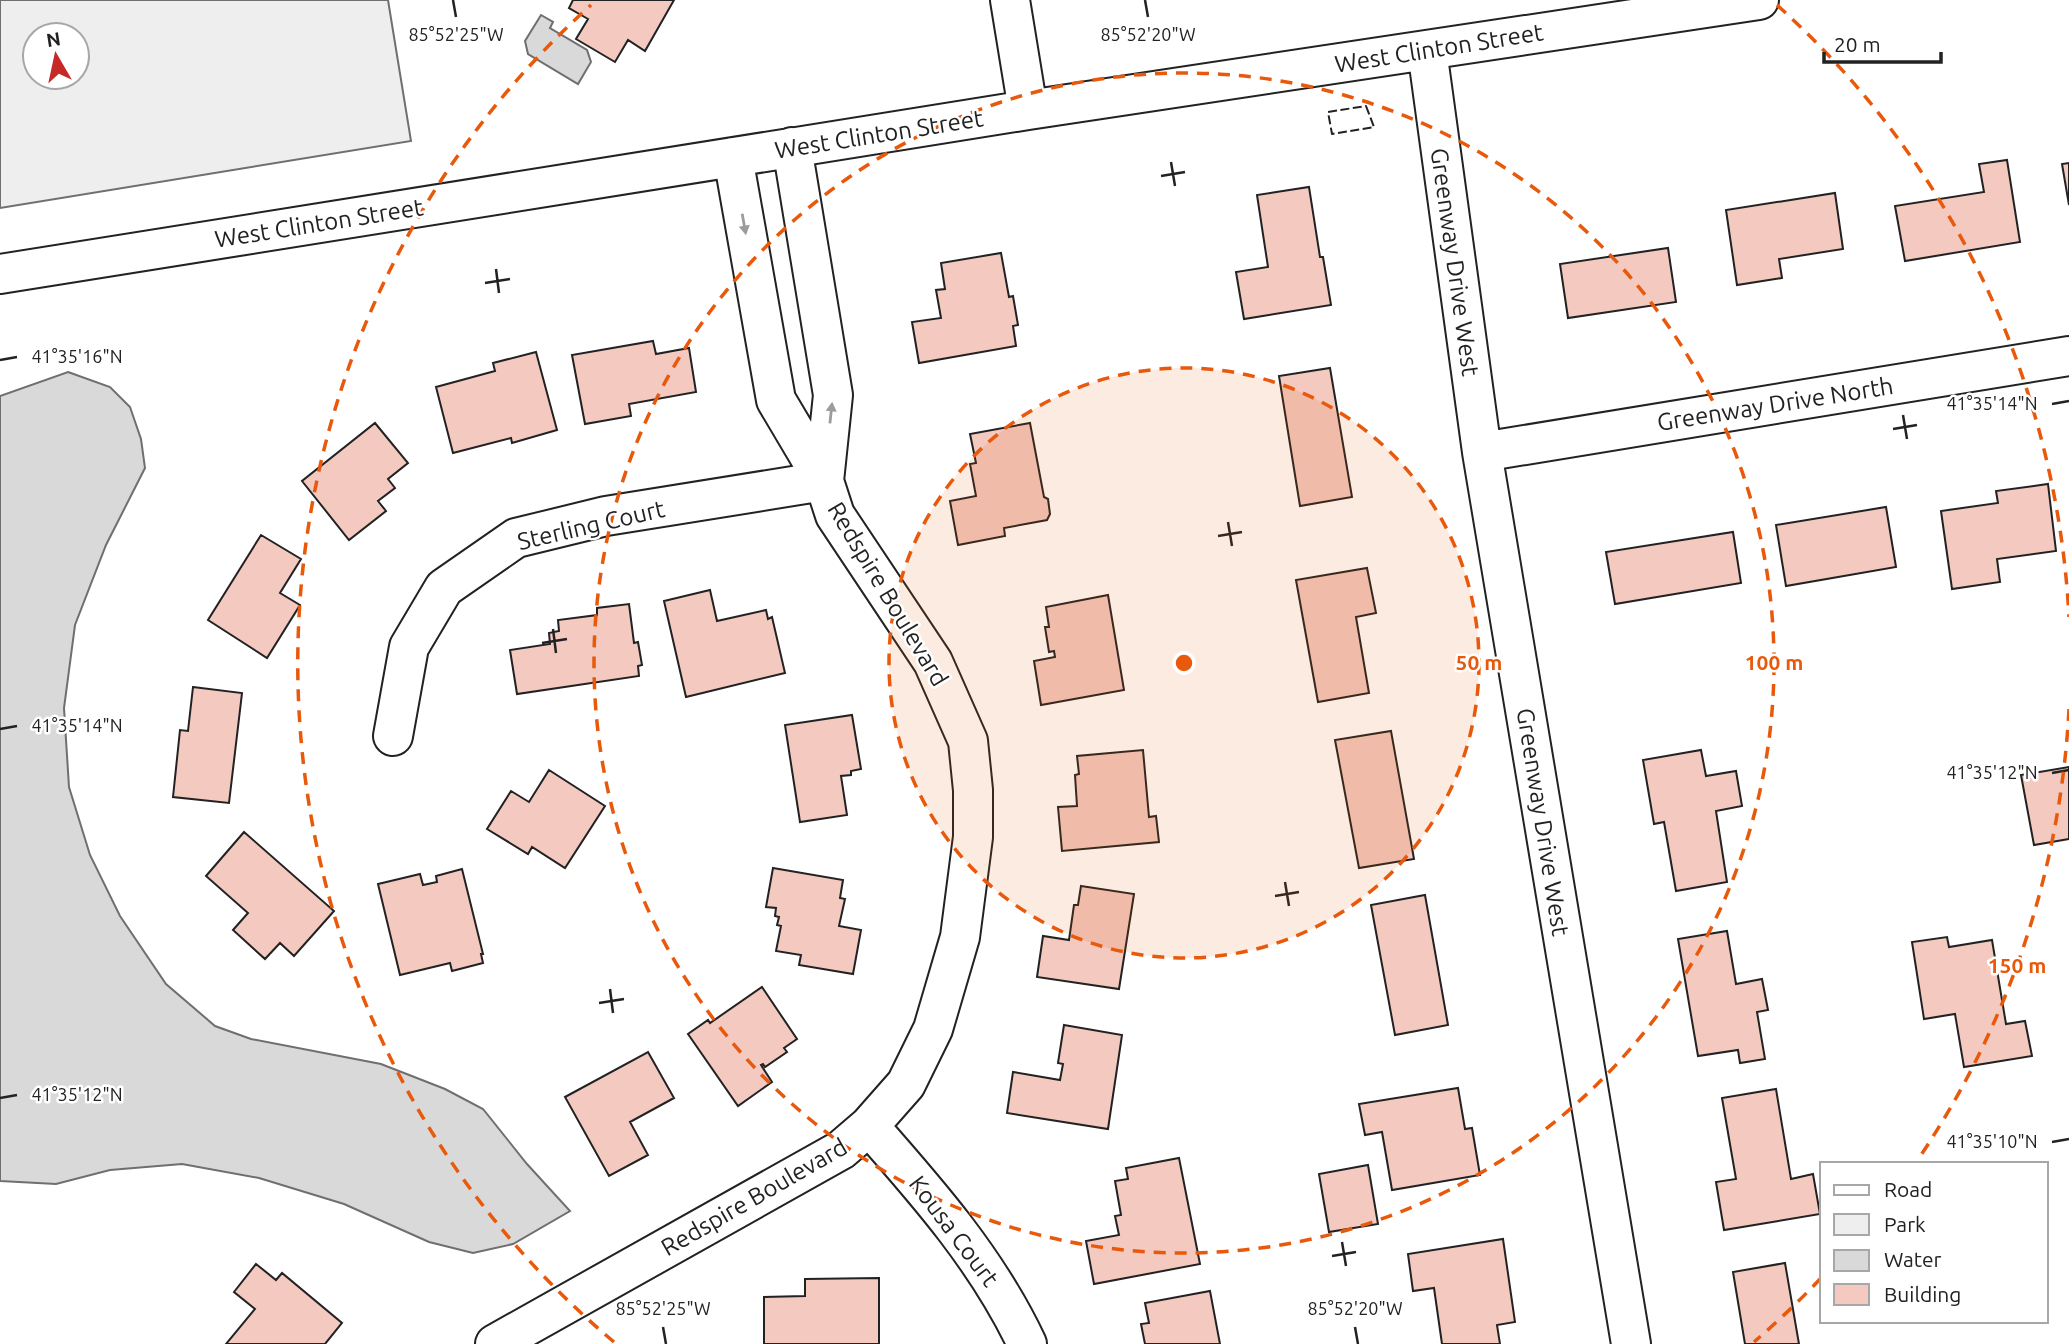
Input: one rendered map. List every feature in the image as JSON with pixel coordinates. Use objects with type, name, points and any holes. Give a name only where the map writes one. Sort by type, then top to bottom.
[{"type":"street","points":[[1010,0],[1028,110]]},
{"type":"street","name":"West Clinton Street","points":[[0,274],[1028,110],[1759,0]]},
{"type":"street","name":"Greenway Drive West","points":[[1427,50],[1482,452],[1631,1344]]},
{"type":"street","name":"Redspire Boulevard","points":[[792,147],[834,395],[824,481]]},
{"type":"street","name":"Redspire Boulevard","points":[[495,1344],[841,1150],[869,1126],[906,1084],[933,1029],[960,937],[973,836],[973,790],[968,741],[933,662],[835,514],[824,481],[776,400],[733,157]]},
{"type":"street","name":"Greenway Drive North","points":[[1482,452],[2069,356]]},
{"type":"street","name":"Sterling Court","points":[[393,736],[409,647],[444,588],[516,538],[606,516],[824,481]]},
{"type":"street","name":"Kousa Court","points":[[869,1126],[936,1201],[987,1271],[1012,1312],[1027,1344]]},
{"type":"green space","points":[[0,0],[388,0],[411,141],[0,208]]},
{"type":"water","points":[[541,15],[553,22],[550,28],[587,50],[591,62],[578,84],[528,54],[525,41]]},
{"type":"water","points":[[68,372],[110,387],[130,407],[141,439],[145,468],[106,545],[75,625],[64,708],[69,787],[90,855],[120,916],[166,984],[215,1026],[251,1039],[381,1064],[445,1089],[483,1109],[527,1164],[570,1211],[513,1244],[473,1253],[429,1242],[344,1204],[259,1178],[182,1164],[110,1170],[56,1184],[0,1181],[0,396]]},
{"type":"building","points":[[573,0],[674,0],[645,51],[628,40],[615,62],[576,39],[588,19],[569,8]]},
{"type":"building","points":[[2007,160],[2020,242],[1905,261],[1895,206],[1984,192],[1979,164]]},
{"type":"building","points":[[2069,163],[2069,205],[2062,164]]},
{"type":"building","points":[[1309,187],[1331,305],[1244,319],[1236,272],[1268,267],[1257,195]]},
{"type":"building","points":[[1835,193],[1843,249],[1779,259],[1782,278],[1737,285],[1726,210]]},
{"type":"building","points":[[1668,248],[1676,302],[1568,318],[1560,264]]},
{"type":"building","points":[[1001,253],[1009,297],[1013,296],[1018,325],[1013,326],[1016,346],[919,363],[912,322],[941,318],[936,290],[945,289],[941,263]]},
{"type":"building","points":[[653,341],[656,354],[689,348],[696,392],[629,404],[631,416],[585,424],[572,355]]},
{"type":"building","points":[[536,352],[557,430],[512,443],[511,438],[453,453],[436,387],[495,371],[493,363]]},
{"type":"building","points":[[1330,368],[1352,497],[1300,506],[1279,376]]},
{"type":"building","points":[[375,423],[408,463],[388,479],[395,488],[378,501],[386,511],[349,540],[302,481]]},
{"type":"building","points":[[1030,423],[1044,497],[1048,499],[1050,514],[1047,520],[1004,528],[1005,536],[958,545],[950,501],[976,496],[970,464],[976,463],[970,434]]},
{"type":"building","points":[[2048,484],[2056,551],[1997,559],[2000,582],[1952,589],[1941,511],[1998,503],[1996,491]]},
{"type":"building","points":[[1886,507],[1896,567],[1786,586],[1776,525]]},
{"type":"building","points":[[1733,532],[1741,583],[1615,604],[1606,552]]},
{"type":"building","points":[[261,535],[301,559],[280,593],[300,605],[267,658],[208,620]]},
{"type":"building","points":[[1367,568],[1376,613],[1356,617],[1369,693],[1318,702],[1296,580]]},
{"type":"building","points":[[710,590],[717,621],[766,610],[768,619],[772,617],[785,673],[686,697],[664,601]]},
{"type":"building","points":[[1108,595],[1124,690],[1041,705],[1034,661],[1055,657],[1054,651],[1049,652],[1045,627],[1049,627],[1046,607]]},
{"type":"building","points":[[629,604],[634,643],[638,642],[642,665],[638,666],[639,676],[517,694],[510,650],[550,644],[549,633],[559,631],[558,620],[597,615],[597,608]]},
{"type":"building","points":[[193,687],[242,693],[229,803],[173,797],[180,730],[188,731]]},
{"type":"building","points":[[852,715],[861,769],[851,771],[851,775],[841,776],[847,815],[800,822],[785,725]]},
{"type":"building","points":[[1391,731],[1414,859],[1359,868],[1335,740]]},
{"type":"building","points":[[1143,750],[1149,817],[1156,816],[1159,842],[1062,851],[1058,807],[1077,806],[1077,756]]},
{"type":"building","points":[[1701,750],[1706,776],[1736,771],[1742,806],[1716,811],[1727,882],[1676,891],[1664,822],[1654,824],[1643,760]]},
{"type":"building","points":[[2069,767],[2069,839],[2034,845],[2021,775]]},
{"type":"building","points":[[549,770],[605,806],[565,868],[532,847],[528,854],[487,829],[511,791],[529,802]]},
{"type":"building","points":[[244,832],[334,911],[294,956],[280,943],[265,959],[233,930],[248,913],[206,876]]},
{"type":"building","points":[[773,868],[843,880],[840,898],[845,899],[839,926],[861,930],[853,974],[799,965],[801,955],[776,951],[781,926],[777,925],[779,917],[775,916],[776,908],[766,907]]},
{"type":"building","points":[[462,869],[483,963],[452,971],[450,963],[400,975],[378,884],[420,874],[423,885],[437,882],[436,876]]},
{"type":"building","points":[[1081,886],[1134,894],[1119,989],[1037,977],[1043,936],[1069,940],[1074,905],[1078,905]]},
{"type":"building","points":[[1425,895],[1448,1025],[1395,1035],[1371,905]]},
{"type":"building","points":[[1727,931],[1736,984],[1762,979],[1768,1010],[1757,1012],[1765,1059],[1740,1063],[1738,1050],[1698,1056],[1678,939]]},
{"type":"building","points":[[1947,937],[1949,947],[1992,940],[2006,1024],[2025,1021],[2032,1056],[1964,1067],[1955,1014],[1924,1019],[1912,942]]},
{"type":"building","points":[[762,987],[797,1039],[784,1048],[787,1052],[765,1067],[761,1065],[772,1082],[738,1106],[688,1034],[708,1020],[710,1023]]},
{"type":"building","points":[[1064,1025],[1122,1035],[1108,1129],[1007,1113],[1013,1072],[1060,1080],[1063,1064],[1058,1063]]},
{"type":"building","points":[[648,1052],[674,1098],[630,1122],[648,1155],[609,1176],[565,1097]]},
{"type":"building","points":[[1458,1088],[1465,1129],[1472,1128],[1480,1175],[1392,1190],[1382,1132],[1365,1135],[1359,1104]]},
{"type":"building","points":[[1776,1089],[1791,1179],[1813,1174],[1820,1214],[1724,1230],[1716,1182],[1736,1179],[1722,1098]]},
{"type":"building","points":[[1179,1158],[1200,1264],[1094,1284],[1086,1241],[1119,1235],[1115,1216],[1121,1215],[1115,1181],[1128,1179],[1126,1168]]},
{"type":"building","points":[[1368,1165],[1378,1224],[1329,1232],[1319,1174]]},
{"type":"building","points":[[1503,1239],[1515,1322],[1497,1325],[1500,1344],[1442,1344],[1434,1288],[1413,1291],[1408,1254]]},
{"type":"building","points":[[1785,1263],[1799,1344],[1745,1344],[1733,1272]]},
{"type":"building","points":[[256,1264],[276,1280],[282,1273],[342,1323],[325,1344],[226,1344],[255,1309],[234,1292]]},
{"type":"building","points":[[879,1278],[879,1344],[764,1344],[764,1297],[805,1296],[805,1279]]},
{"type":"building","points":[[1210,1291],[1220,1344],[1145,1344],[1141,1324],[1149,1323],[1145,1303]]},
{"type":"fence","points":[[1366,106],[1374,127],[1332,134],[1328,112],[1366,106]]}]
